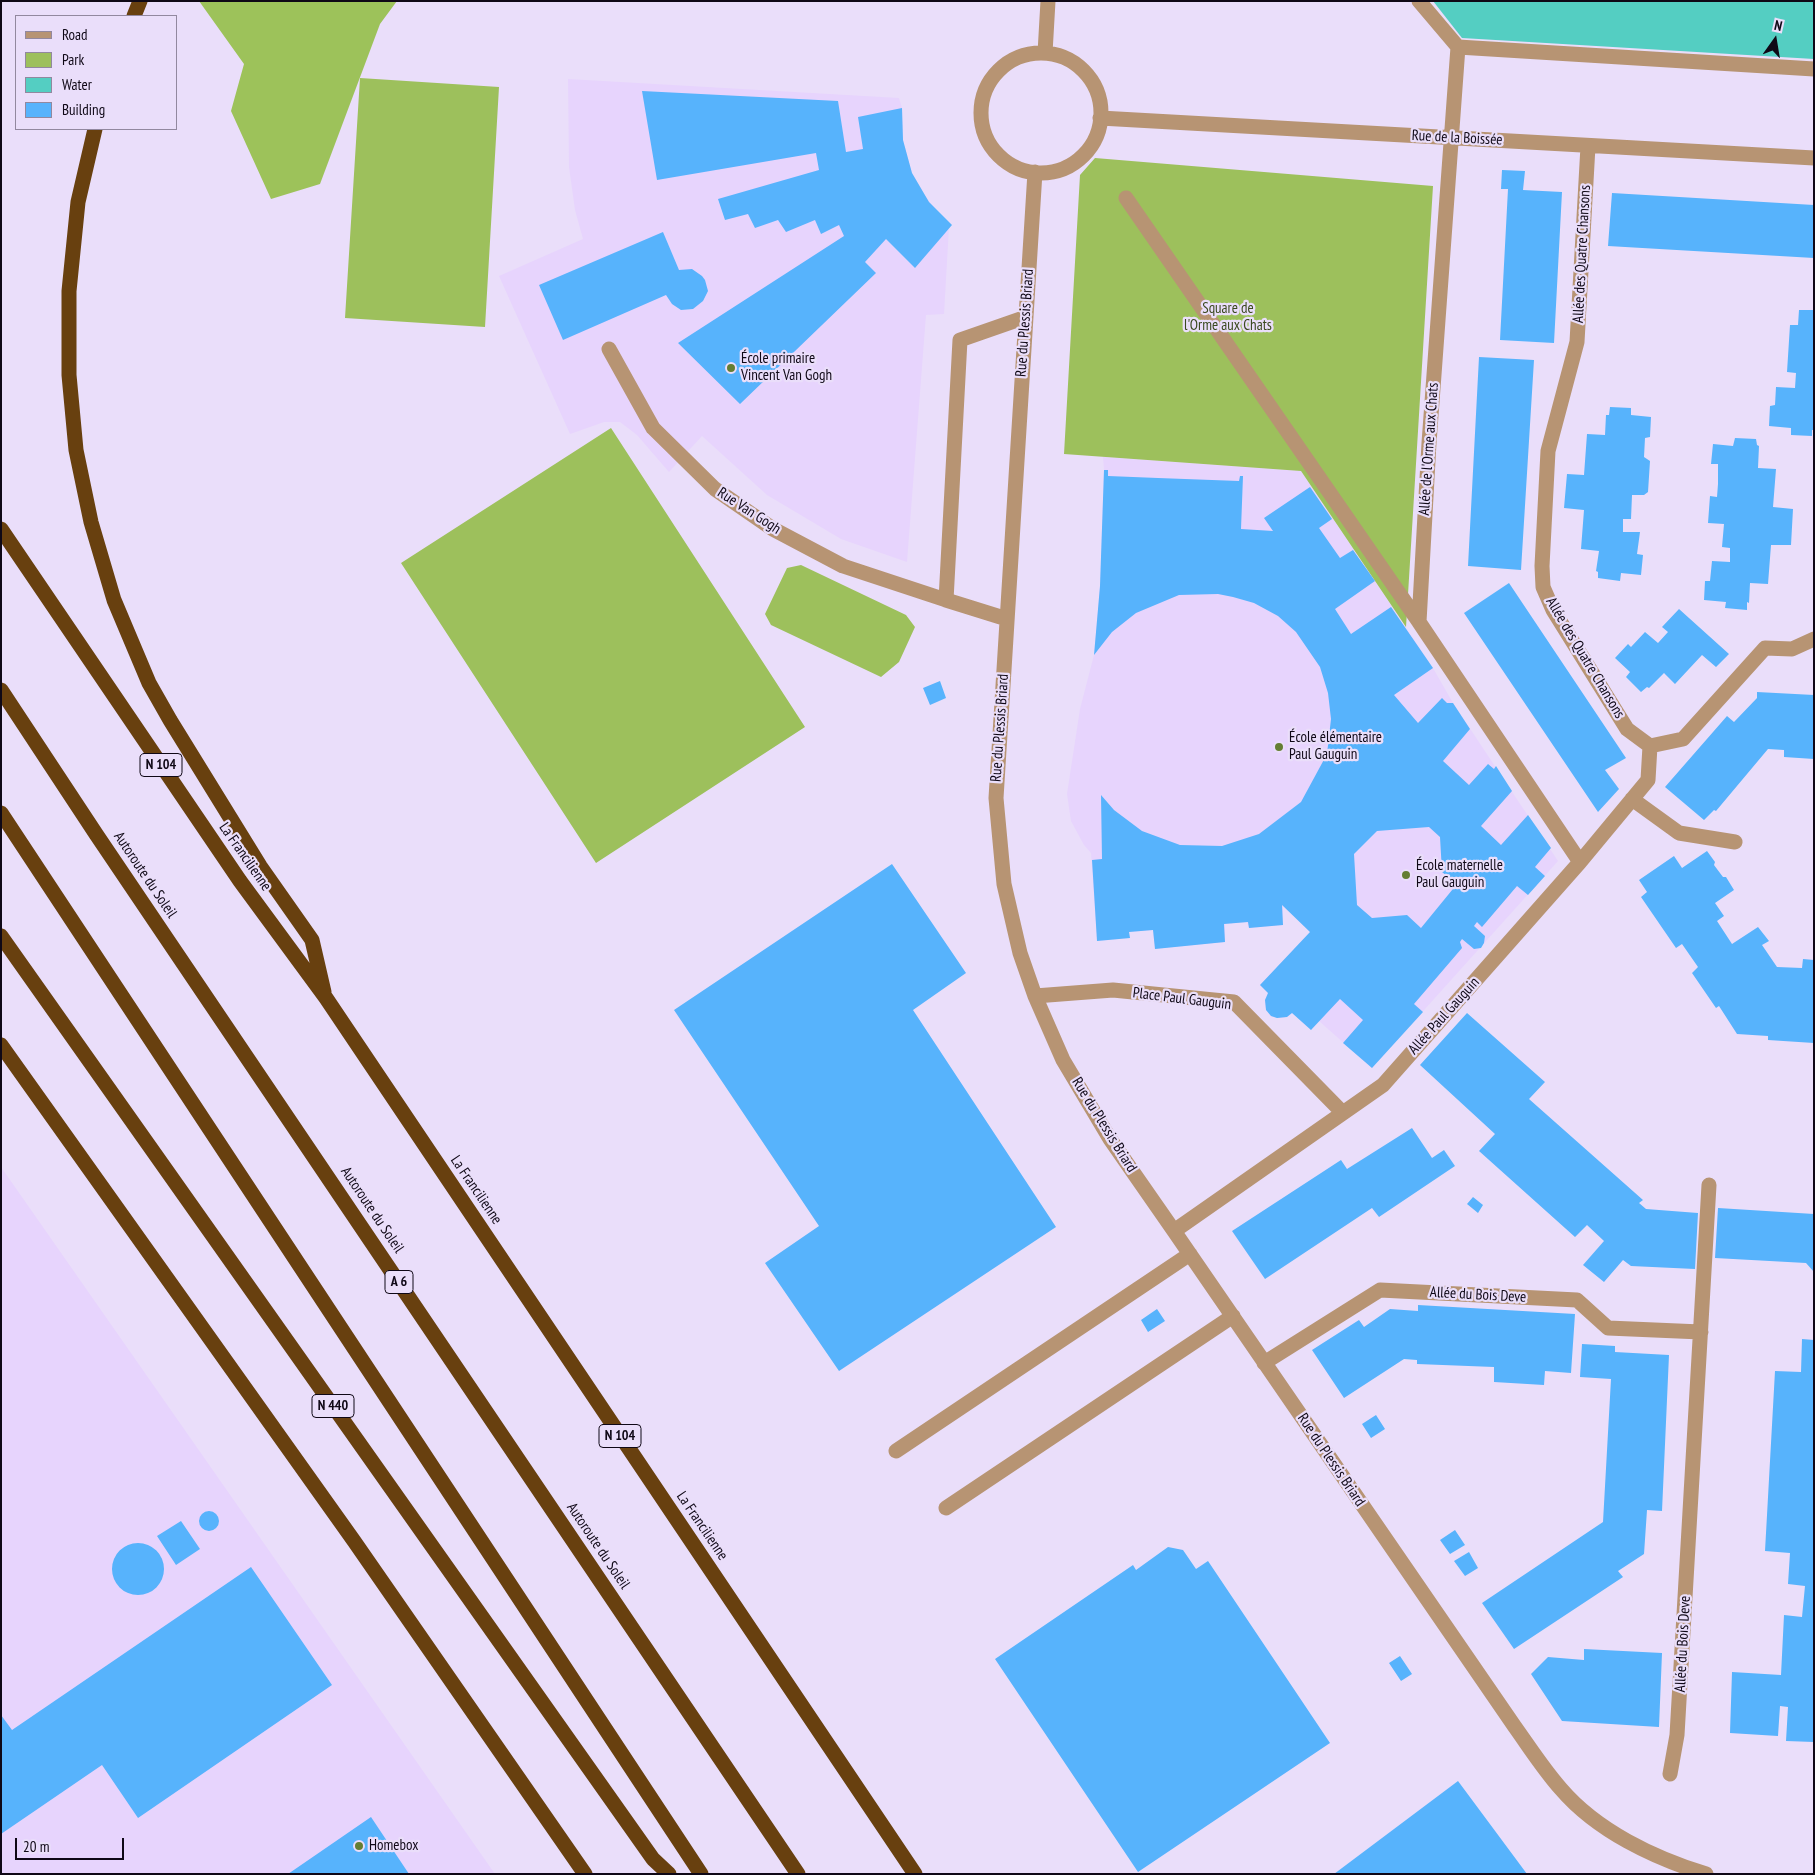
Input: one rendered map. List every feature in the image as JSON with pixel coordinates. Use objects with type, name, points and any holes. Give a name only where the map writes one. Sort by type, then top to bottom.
[{"type":"highway","points":[[134,15],[140,1]]},
{"type":"highway","points":[[95,130],[78,202],[69,291],[69,376],[76,450],[91,522],[114,600],[149,683],[260,866],[312,940],[326,998]]},
{"type":"highway","name":"La Francilienne","points":[[1,529],[240,881],[326,998],[915,1874]]},
{"type":"highway","name":"Autoroute du Soleil","points":[[1,690],[96,834],[798,1874]]},
{"type":"highway","points":[[1,812],[701,1874]]},
{"type":"highway","name":"N 440","points":[[1,936],[653,1859],[669,1874]]},
{"type":"highway","points":[[1,1045],[337,1517],[585,1874]]},
{"type":"street","points":[[1045,53],[1048,1]]},
{"type":"street","points":[[1419,1],[1458,48],[1814,69]]},
{"type":"street","name":"Allée de l'Orme aux Chats","points":[[1419,622],[1429,443],[1458,48]]},
{"type":"street","points":[[1045,53],[1063,57],[1079,67],[1092,82],[1099,99],[1100,118],[1097,133],[1090,147],[1079,158],[1066,167],[1051,172],[1036,172],[1015,167],[998,156],[986,139],[981,118],[982,98],[991,79],[1005,64],[1024,55],[1045,53]]},
{"type":"street","name":"Rue de la Boissée","points":[[1100,118],[1814,158]]},
{"type":"street","name":"Allée des Quatre Chansons","points":[[1588,146],[1577,342],[1548,451],[1542,566],[1543,587],[1553,610],[1627,729],[1650,746]]},
{"type":"street","name":"Rue du Plessis Briard","points":[[1036,172],[996,798],[1004,884],[1020,953],[1035,996],[1063,1060],[1110,1139],[1515,1727],[1561,1790],[1602,1827],[1650,1852],[1681,1866],[1706,1874]]},
{"type":"street","points":[[1126,198],[1419,622],[1580,862]]},
{"type":"street","points":[[946,600],[960,340],[1026,316]]},
{"type":"street","name":"Rue Van Gogh","points":[[609,349],[653,428],[714,489],[773,529],[843,566],[1006,618]]},
{"type":"street","points":[[1650,746],[1683,740],[1765,648],[1792,649],[1814,638]]},
{"type":"street","name":"Allée Paul Gauguin","points":[[1174,1231],[1383,1085],[1580,862],[1648,780],[1650,746]]},
{"type":"street","points":[[1632,800],[1679,833],[1735,842]]},
{"type":"street","name":"Place Paul Gauguin","points":[[1035,996],[1113,990],[1234,1002],[1343,1113]]},
{"type":"street","name":"Allée du Bois Deve","points":[[1670,1774],[1677,1735],[1709,1185]]},
{"type":"street","points":[[896,1451],[1190,1254]]},
{"type":"street","name":"Allée du Bois Deve","points":[[1264,1363],[1380,1290],[1577,1300],[1608,1328],[1701,1332]]},
{"type":"street","points":[[946,1508],[1233,1316]]},
{"type":"shaded area","points":[[199,1],[397,1],[380,24],[320,184],[271,199],[231,111],[244,64]]},
{"type":"shaded area","name":"École primaire Vincent Van Gogh","points":[[568,79],[899,98],[902,108],[903,140],[912,173],[923,193],[949,227],[944,314],[926,315],[907,562],[841,539],[767,495],[702,436],[669,472],[637,435],[620,422],[604,422],[570,434],[499,276],[583,239],[575,210],[569,167]]},
{"type":"shaded area","name":"École élémentaire Paul Gauguin","points":[[1103,457],[1301,471],[1433,668],[1453,703],[1558,861],[1372,1068],[1319,1021],[1311,1030],[1292,1013],[1287,1017],[1277,1018],[1271,1016],[1266,1010],[1265,1000],[1268,993],[1260,985],[1310,932],[1283,905],[1283,925],[1249,928],[1247,922],[1225,924],[1225,942],[1155,949],[1153,930],[1129,932],[1130,938],[1097,941],[1091,853],[1084,845],[1071,821],[1067,794],[1080,709],[1094,655],[1100,586]]},
{"type":"shaded area","points":[[1,1167],[495,1874],[1,1874]]},
{"type":"green space","points":[[360,78],[499,87],[485,327],[345,318]]},
{"type":"green space","name":"Square de l'Orme aux Chats","points":[[1095,158],[1433,186],[1406,627],[1301,471],[1064,454],[1080,175]]},
{"type":"green space","points":[[611,428],[805,727],[596,863],[401,563]]},
{"type":"green space","points":[[801,565],[906,615],[915,627],[899,662],[881,677],[771,625],[765,614],[787,568]]},
{"type":"water","points":[[1433,1],[1814,1],[1814,59],[1462,38]]},
{"type":"building","points":[[642,91],[838,101],[846,152],[863,149],[858,117],[902,108],[903,140],[912,173],[929,202],[952,225],[915,268],[886,239],[865,262],[876,273],[740,404],[678,343],[844,236],[839,225],[821,234],[815,220],[786,232],[778,220],[755,228],[748,214],[725,220],[718,199],[819,170],[816,153],[657,180]]},
{"type":"building","points":[[1502,170],[1525,171],[1523,190],[1562,192],[1554,343],[1500,340],[1508,189],[1501,189]]},
{"type":"building","points":[[1612,193],[1814,205],[1814,258],[1608,246]]},
{"type":"building","points":[[663,232],[679,270],[692,269],[705,280],[708,291],[703,301],[693,309],[681,310],[672,304],[666,295],[563,340],[539,285]]},
{"type":"building","points":[[1799,310],[1814,310],[1814,430],[1812,430],[1812,436],[1791,435],[1791,428],[1769,426],[1770,406],[1775,405],[1776,387],[1795,388],[1796,373],[1787,372],[1790,325],[1798,325]]},
{"type":"building","points":[[1479,357],[1534,360],[1521,570],[1468,566]]},
{"type":"building","points":[[1610,407],[1631,408],[1631,415],[1651,417],[1650,437],[1645,438],[1644,457],[1650,461],[1648,492],[1644,495],[1632,495],[1631,519],[1623,519],[1623,532],[1640,532],[1637,554],[1643,555],[1641,575],[1621,573],[1620,581],[1598,578],[1598,572],[1596,571],[1599,551],[1581,549],[1584,510],[1564,508],[1567,474],[1584,475],[1587,434],[1605,435],[1606,415],[1609,415]]},
{"type":"building","points":[[1735,438],[1756,439],[1759,446],[1758,468],[1776,469],[1773,507],[1793,509],[1791,545],[1771,545],[1768,584],[1750,583],[1747,610],[1725,608],[1726,602],[1704,600],[1705,581],[1710,581],[1712,561],[1730,562],[1730,548],[1722,547],[1724,524],[1708,523],[1710,496],[1717,497],[1718,484],[1718,464],[1711,464],[1713,444],[1733,446]]},
{"type":"building","points":[[1104,470],[1108,470],[1108,476],[1239,481],[1240,476],[1243,476],[1241,529],[1273,531],[1264,518],[1310,487],[1332,519],[1319,528],[1340,558],[1353,550],[1375,581],[1335,609],[1351,634],[1391,607],[1433,668],[1394,695],[1418,723],[1442,698],[1447,703],[1453,703],[1470,729],[1443,761],[1469,785],[1488,764],[1494,769],[1496,766],[1512,791],[1481,826],[1501,845],[1528,815],[1551,848],[1535,867],[1545,876],[1528,895],[1517,886],[1482,927],[1477,922],[1474,926],[1485,936],[1481,948],[1474,949],[1462,939],[1460,942],[1462,948],[1414,1004],[1423,1012],[1372,1068],[1343,1043],[1363,1020],[1340,999],[1311,1030],[1292,1013],[1287,1017],[1277,1018],[1271,1016],[1266,1010],[1265,1000],[1268,993],[1260,985],[1310,932],[1282,905],[1283,925],[1249,928],[1248,922],[1224,924],[1225,942],[1155,949],[1153,930],[1129,932],[1130,938],[1097,941],[1092,860],[1102,859],[1101,795],[1114,810],[1142,831],[1180,845],[1222,846],[1259,834],[1301,802],[1327,754],[1331,719],[1328,693],[1320,667],[1296,632],[1278,616],[1254,603],[1233,597],[1218,594],[1179,595],[1136,613],[1112,632],[1094,655],[1100,586]],"holes":[[[1429,827],[1440,837],[1442,872],[1457,884],[1421,928],[1407,915],[1372,918],[1357,905],[1354,854],[1377,831]]]},
{"type":"building","points":[[1509,583],[1626,758],[1605,770],[1619,789],[1598,812],[1464,613]]},
{"type":"building","points":[[1679,609],[1729,654],[1716,667],[1702,655],[1675,684],[1664,673],[1649,688],[1647,687],[1641,692],[1626,677],[1630,672],[1615,658],[1628,644],[1631,647],[1645,632],[1658,643],[1668,632],[1662,627]]},
{"type":"building","points":[[940,681],[946,698],[930,705],[923,688]]},
{"type":"building","points":[[1757,692],[1814,695],[1814,759],[1784,757],[1784,750],[1768,749],[1716,811],[1714,810],[1704,820],[1665,787],[1727,716],[1734,722],[1757,698]]},
{"type":"building","points":[[1707,851],[1715,862],[1714,865],[1723,877],[1726,877],[1734,890],[1715,903],[1724,916],[1717,921],[1732,944],[1758,927],[1769,941],[1762,945],[1777,967],[1802,968],[1803,959],[1814,960],[1814,1043],[1768,1040],[1768,1036],[1737,1034],[1719,1006],[1716,1008],[1692,973],[1698,967],[1682,944],[1676,948],[1641,897],[1647,892],[1639,880],[1674,856],[1682,868]]},
{"type":"building","points":[[892,864],[966,973],[913,1010],[1056,1227],[839,1371],[765,1263],[819,1226],[674,1010]]},
{"type":"building","points":[[1467,1013],[1545,1082],[1529,1099],[1643,1200],[1639,1203],[1646,1209],[1698,1213],[1695,1269],[1631,1266],[1623,1260],[1604,1282],[1583,1265],[1604,1241],[1587,1225],[1575,1237],[1479,1151],[1495,1134],[1420,1065]]},
{"type":"building","points":[[1412,1128],[1432,1158],[1444,1150],[1455,1166],[1379,1217],[1372,1208],[1265,1279],[1232,1231],[1341,1160],[1347,1169]]},
{"type":"building","points":[[1473,1197],[1483,1205],[1478,1213],[1467,1204]]},
{"type":"building","points":[[1718,1208],[1814,1214],[1814,1272],[1806,1263],[1715,1258]]},
{"type":"building","points":[[1418,1305],[1575,1314],[1571,1373],[1545,1371],[1544,1385],[1494,1382],[1494,1367],[1417,1364],[1417,1360],[1404,1359],[1344,1398],[1312,1350],[1359,1320],[1364,1327],[1390,1309],[1418,1311]]},
{"type":"building","points":[[1157,1309],[1165,1321],[1148,1332],[1141,1320]]},
{"type":"building","points":[[1802,1339],[1814,1340],[1814,1742],[1786,1741],[1788,1707],[1780,1706],[1778,1736],[1730,1733],[1732,1672],[1781,1675],[1784,1615],[1802,1617],[1805,1586],[1788,1584],[1790,1553],[1765,1551],[1775,1371],[1801,1372]]},
{"type":"building","points":[[1582,1344],[1615,1346],[1615,1352],[1669,1355],[1662,1511],[1647,1510],[1644,1554],[1618,1571],[1623,1577],[1514,1649],[1482,1603],[1603,1522],[1611,1379],[1580,1377]]},
{"type":"building","points":[[1376,1415],[1385,1429],[1371,1438],[1362,1424]]},
{"type":"building","points":[[209,1511],[216,1514],[219,1521],[216,1528],[209,1531],[202,1528],[199,1521],[202,1514]]},
{"type":"building","points":[[181,1521],[200,1549],[176,1565],[157,1536]]},
{"type":"building","points":[[1455,1530],[1465,1545],[1450,1554],[1440,1540]]},
{"type":"building","points":[[138,1543],[148,1545],[156,1551],[162,1559],[164,1569],[162,1579],[156,1587],[148,1593],[138,1595],[128,1593],[120,1587],[114,1579],[112,1569],[114,1559],[120,1551],[128,1545]]},
{"type":"building","points":[[1168,1547],[1183,1550],[1196,1569],[1208,1561],[1330,1743],[1138,1872],[995,1659],[1133,1565],[1136,1570]]},
{"type":"building","points":[[1469,1552],[1478,1568],[1465,1576],[1454,1561]]},
{"type":"building","points":[[251,1567],[332,1685],[138,1818],[102,1765],[1,1834],[1,1715],[12,1730]]},
{"type":"building","points":[[1584,1649],[1662,1653],[1659,1727],[1562,1721],[1531,1674],[1548,1657],[1584,1660]]},
{"type":"building","points":[[1400,1656],[1412,1674],[1401,1681],[1389,1663]]},
{"type":"building","points":[[1458,1781],[1527,1874],[1334,1874]]},
{"type":"building","name":"Homebox","points":[[371,1817],[409,1874],[288,1874]]},
{"type":"place","name":"École primaire Vincent Van Gogh","points":[[731,368]]},
{"type":"place","name":"École élémentaire Paul Gauguin","points":[[1279,747]]},
{"type":"place","name":"École maternelle Paul Gauguin","points":[[1406,875]]},
{"type":"place","name":"Homebox","points":[[359,1846]]}]
